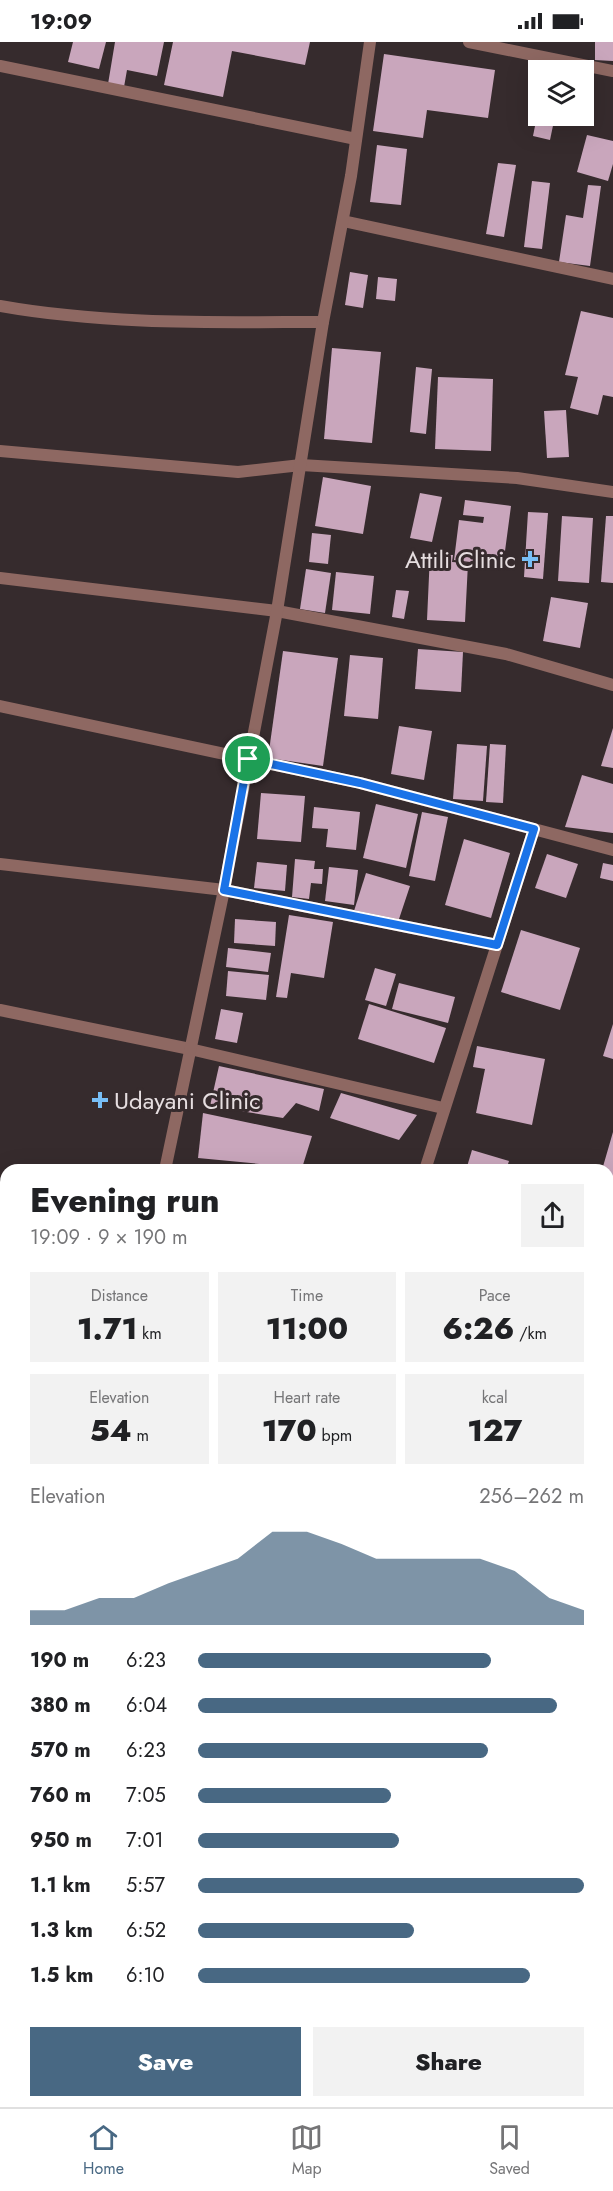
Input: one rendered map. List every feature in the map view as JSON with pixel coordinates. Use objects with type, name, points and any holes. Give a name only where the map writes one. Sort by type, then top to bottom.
[{"type":"street","points":[[166,1164],[224,890],[277,611],[323,322],[343,221],[370,42]]},
{"type":"street","points":[[469,42],[613,71]]},
{"type":"street","points":[[0,66],[356,139]]},
{"type":"street","points":[[343,221],[613,279]]},
{"type":"street","points":[[0,306],[41,314],[183,321],[323,322]]},
{"type":"street","points":[[0,451],[238,472],[301,465],[517,478],[613,492]]},
{"type":"street","points":[[0,578],[277,611],[506,654],[613,685]]},
{"type":"street","points":[[0,706],[360,783],[613,850]]},
{"type":"street","points":[[427,1164],[534,829]]},
{"type":"street","points":[[0,864],[224,890],[497,945]]},
{"type":"street","points":[[0,1010],[190,1049],[443,1108]]},
{"type":"building","points":[[73,42],[106,42],[99,69],[68,62]]},
{"type":"building","points":[[115,42],[164,42],[157,76],[127,70],[124,87],[108,84]]},
{"type":"building","points":[[173,42],[310,42],[305,65],[232,51],[223,97],[164,85]]},
{"type":"building","points":[[595,42],[613,42],[613,61],[595,60]]},
{"type":"building","points":[[384,54],[495,70],[488,118],[427,110],[423,138],[373,131]]},
{"type":"building","points":[[535,126],[553,126],[550,140],[533,136]]},
{"type":"building","points":[[587,135],[613,141],[613,164],[608,181],[577,172]]},
{"type":"building","points":[[377,145],[407,149],[401,205],[370,202]]},
{"type":"building","points":[[498,163],[516,165],[504,237],[486,234]]},
{"type":"building","points":[[532,181],[550,183],[542,249],[524,247]]},
{"type":"building","points":[[588,185],[601,186],[590,266],[559,262],[566,215],[583,218]]},
{"type":"building","points":[[350,272],[368,275],[363,308],[345,305]]},
{"type":"building","points":[[378,277],[397,279],[395,301],[376,299]]},
{"type":"building","points":[[581,311],[613,318],[613,397],[603,395],[598,415],[570,408],[578,377],[565,375]]},
{"type":"building","points":[[332,348],[381,352],[372,443],[324,439]]},
{"type":"building","points":[[416,367],[432,369],[426,434],[410,432]]},
{"type":"building","points":[[438,377],[493,379],[491,451],[435,449]]},
{"type":"building","points":[[566,410],[569,457],[547,458],[544,411]]},
{"type":"building","points":[[323,477],[371,486],[363,534],[315,526]]},
{"type":"building","points":[[420,493],[442,497],[432,542],[410,538]]},
{"type":"building","points":[[465,500],[511,506],[503,566],[454,560],[459,520],[483,523],[484,517],[463,515]]},
{"type":"building","points":[[528,512],[548,513],[543,579],[524,577]]},
{"type":"building","points":[[562,516],[593,518],[589,583],[558,581]]},
{"type":"building","points":[[606,516],[613,516],[613,583],[601,582]]},
{"type":"building","points":[[312,533],[331,535],[328,564],[309,562]]},
{"type":"building","points":[[430,554],[453,555],[452,562],[468,563],[465,622],[427,620]]},
{"type":"building","points":[[306,569],[331,573],[325,613],[300,609]]},
{"type":"building","points":[[336,572],[374,576],[370,614],[332,610]]},
{"type":"building","points":[[396,590],[409,591],[404,619],[392,617]]},
{"type":"building","points":[[551,597],[588,603],[580,648],[543,641]]},
{"type":"building","points":[[418,649],[463,652],[461,692],[415,689]]},
{"type":"building","points":[[283,651],[338,658],[323,766],[268,758]]},
{"type":"building","points":[[350,655],[383,658],[378,719],[344,716]]},
{"type":"building","points":[[399,726],[432,731],[424,780],[391,774]]},
{"type":"building","points":[[613,728],[613,768],[601,766]]},
{"type":"building","points":[[457,744],[487,746],[483,801],[453,799]]},
{"type":"building","points":[[490,744],[506,745],[503,803],[486,802]]},
{"type":"building","points":[[582,775],[613,784],[613,833],[565,827]]},
{"type":"building","points":[[261,793],[305,796],[301,842],[257,839]]},
{"type":"building","points":[[376,804],[418,814],[406,868],[363,858]]},
{"type":"building","points":[[314,807],[360,812],[356,850],[326,847],[328,829],[312,828]]},
{"type":"building","points":[[422,812],[448,817],[435,881],[409,876]]},
{"type":"building","points":[[464,839],[510,853],[491,918],[445,905]]},
{"type":"building","points":[[547,854],[578,864],[566,898],[535,888]]},
{"type":"building","points":[[295,859],[315,861],[314,869],[323,869],[322,884],[311,883],[309,899],[292,897]]},
{"type":"building","points":[[257,862],[287,865],[285,891],[254,888]]},
{"type":"building","points":[[603,863],[613,865],[613,881],[600,878]]},
{"type":"building","points":[[329,867],[358,870],[354,905],[325,901]]},
{"type":"building","points":[[366,873],[410,886],[398,922],[354,911]]},
{"type":"building","points":[[289,915],[333,922],[324,978],[291,973],[287,998],[276,997]]},
{"type":"building","points":[[235,919],[276,922],[275,946],[234,943]]},
{"type":"building","points":[[521,930],[580,948],[560,1010],[501,992]]},
{"type":"building","points":[[228,948],[271,953],[268,972],[226,967]]},
{"type":"building","points":[[375,968],[396,974],[386,1006],[365,1000]]},
{"type":"building","points":[[228,971],[269,975],[266,1000],[226,996]]},
{"type":"building","points":[[399,983],[455,997],[448,1023],[392,1009]]},
{"type":"building","points":[[369,1004],[446,1028],[434,1063],[358,1039]]},
{"type":"building","points":[[221,1009],[243,1013],[237,1043],[215,1039]]},
{"type":"building","points":[[613,1024],[613,1059],[603,1056]]},
{"type":"building","points":[[477,1046],[545,1059],[532,1125],[476,1113],[485,1069],[473,1067]]},
{"type":"building","points":[[219,1066],[324,1089],[319,1111],[296,1103],[283,1118],[210,1106]]},
{"type":"building","points":[[341,1093],[417,1115],[399,1140],[330,1118]]},
{"type":"building","points":[[203,1113],[312,1136],[303,1164],[260,1164],[198,1158]]},
{"type":"building","points":[[613,1132],[613,1164],[604,1164]]},
{"type":"building","points":[[472,1150],[509,1161],[508,1164],[468,1164]]},
{"type":"place","name":"Attili Clinic","points":[[530,559]]},
{"type":"place","name":"Udayani Clinic","points":[[100,1100]]},
{"type":"route","points":[[248,759],[360,783],[534,829],[497,945],[224,890],[248,759]]}]
